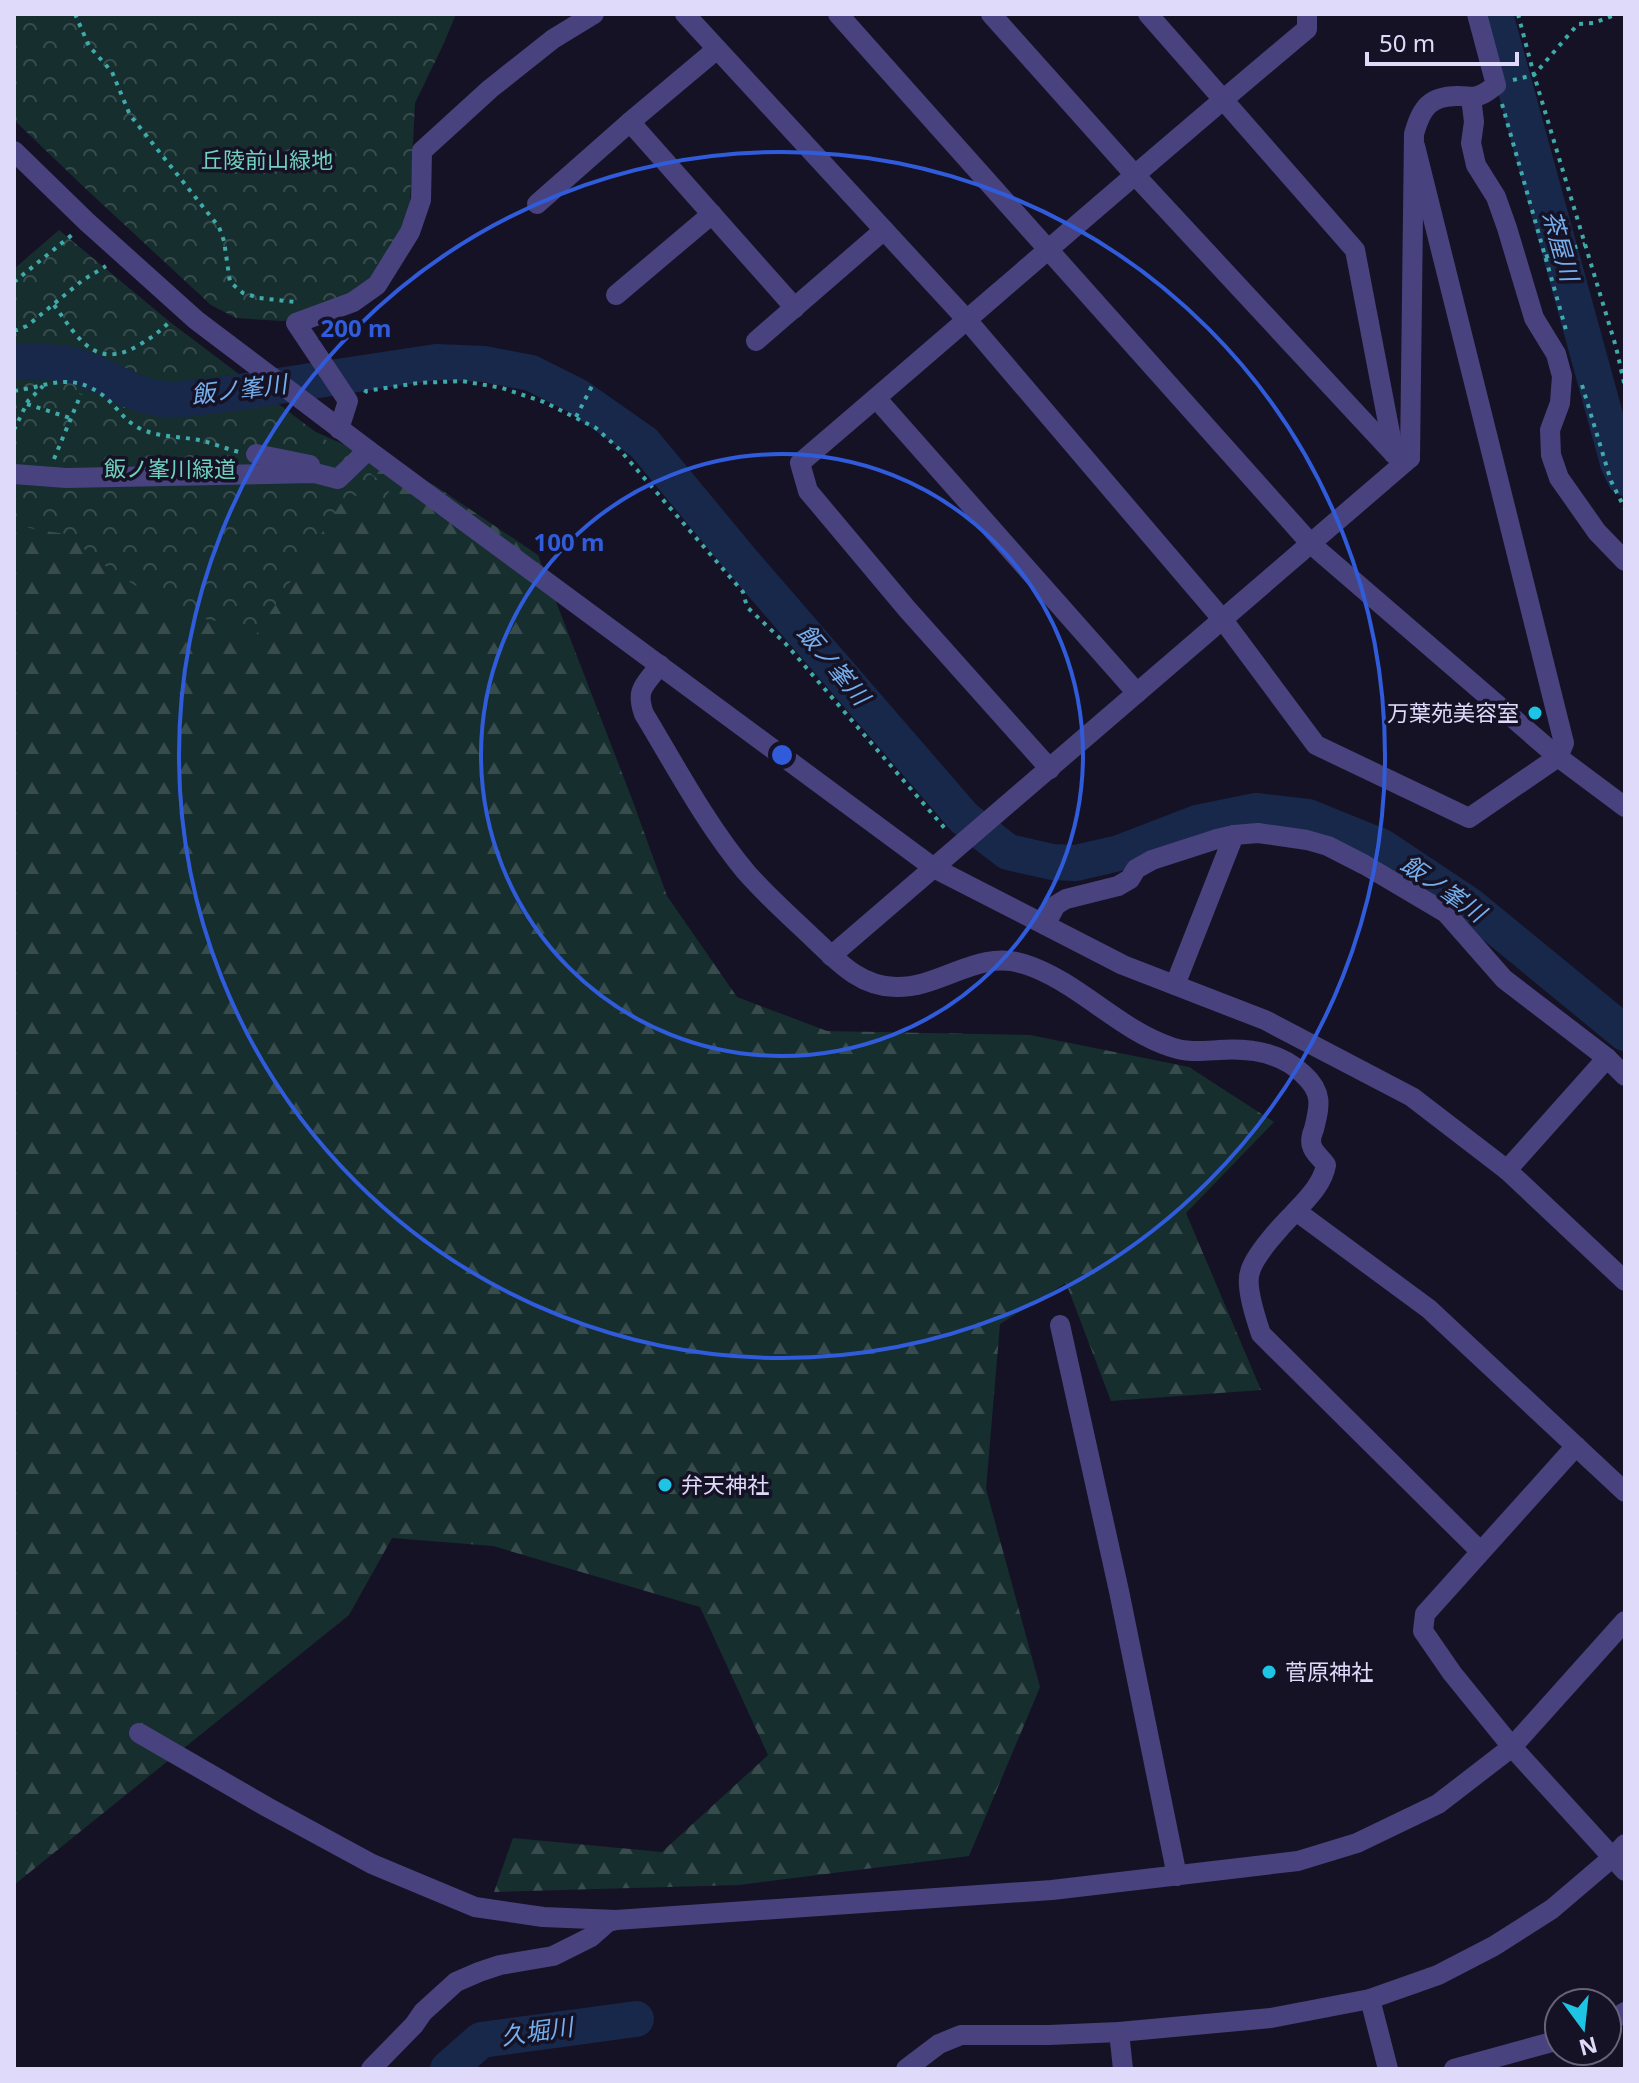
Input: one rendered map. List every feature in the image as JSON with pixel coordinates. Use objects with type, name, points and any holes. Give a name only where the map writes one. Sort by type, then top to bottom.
[{"type":"street","points":[[339,429],[348,401],[296,323],[353,302],[377,285],[410,232],[421,200],[422,151],[490,89],[553,39],[594,14]]},
{"type":"street","points":[[685,14],[967,320],[1223,620],[1316,745],[1469,818],[1558,757],[1564,743],[1415,146]]},
{"type":"street","points":[[838,14],[1311,544],[1558,757],[1625,807]]},
{"type":"street","points":[[991,14],[1134,174],[1402,456]]},
{"type":"street","points":[[1148,14],[1355,250],[1402,456]]},
{"type":"street","points":[[1050,769],[907,609],[808,491],[800,463],[1307,29],[1307,14]]},
{"type":"street","points":[[831,956],[1311,544],[1402,456],[1414,134],[1427,104],[1441,97],[1484,94],[1496,85],[1477,14]]},
{"type":"street","points":[[537,204],[717,49]]},
{"type":"street","points":[[1471,97],[1474,122],[1471,143],[1476,165],[1496,197],[1534,318],[1556,354],[1562,376],[1560,403],[1550,430],[1551,455],[1559,478],[1597,532],[1625,561]]},
{"type":"street","points":[[630,122],[795,308]]},
{"type":"street","points":[[14,151],[182,308],[339,429],[934,868],[1123,965],[1265,1020],[1412,1097],[1507,1170],[1625,1281]]},
{"type":"street","points":[[616,295],[712,214]]},
{"type":"street","points":[[756,341],[884,230]]},
{"type":"street","points":[[876,398],[1137,693]]},
{"type":"street","points":[[14,474],[66,478],[315,473],[338,479],[368,450]]},
{"type":"street","points":[[256,454],[316,466],[315,473]]},
{"type":"street","points":[[660,665],[642,688],[639,700],[644,714],[698,805],[747,872],[849,972],[875,985],[897,988],[921,984],[976,964],[1004,959],[1048,973],[1118,1019],[1173,1048],[1197,1052],[1247,1050],[1271,1054],[1303,1072],[1316,1089],[1319,1099],[1311,1146],[1326,1165],[1325,1173],[1312,1193],[1280,1227],[1249,1273],[1252,1305],[1261,1334],[1480,1551]]},
{"type":"street","points":[[1045,925],[1056,905],[1066,899],[1118,886],[1130,879],[1136,869],[1152,860],[1234,835],[1258,833],[1307,840],[1328,846],[1365,865],[1446,913],[1504,979],[1607,1058],[1625,1076]]},
{"type":"street","points":[[1175,985],[1234,835]]},
{"type":"street","points":[[1507,1170],[1607,1058]]},
{"type":"street","points":[[1296,1211],[1429,1309],[1625,1492]]},
{"type":"street","points":[[1060,1325],[1119,1591],[1177,1876]]},
{"type":"street","points":[[906,2069],[939,2044],[961,2035],[1119,2032],[1271,2018],[1370,1999],[1438,1975],[1494,1946],[1552,1909],[1621,1857],[1512,1747],[1452,1673],[1423,1631],[1425,1614],[1576,1446]]},
{"type":"street","points":[[139,1733],[372,1864],[475,1907],[543,1917],[616,1920],[1052,1890],[1298,1861],[1357,1843],[1438,1804],[1512,1747],[1625,1621]]},
{"type":"street","points":[[371,2069],[423,2012],[456,1982],[500,1965],[553,1956],[616,1920]]},
{"type":"street","points":[[1370,1999],[1388,2069]]},
{"type":"street","points":[[1119,2032],[1123,2069]]},
{"type":"street","points":[[1454,2069],[1543,2044]]},
{"type":"path","points":[[75,14],[89,46],[112,72],[130,115],[219,227],[230,282],[243,293],[259,298],[294,301],[308,319]]},
{"type":"path","points":[[1518,14],[1625,387]]},
{"type":"path","points":[[1534,75],[1578,24],[1594,23],[1617,14]]},
{"type":"path","points":[[1496,85],[1566,329]]},
{"type":"path","points":[[14,282],[87,222]]},
{"type":"path","points":[[1545,257],[1585,244]]},
{"type":"path","points":[[14,331],[27,326],[83,280],[124,255]]},
{"type":"path","points":[[54,305],[82,343],[104,355],[118,354],[150,338],[182,308]]},
{"type":"path","points":[[1579,373],[1611,481],[1625,509]]},
{"type":"path","points":[[14,391],[67,381],[86,386],[104,397],[131,424],[143,431],[256,454]]},
{"type":"path","points":[[348,401],[361,402],[366,391],[418,383],[462,381],[502,388],[544,402],[596,428],[619,449],[743,592],[747,607],[785,643],[960,845]]},
{"type":"path","points":[[14,430],[35,392],[46,383]]},
{"type":"path","points":[[576,417],[592,386]]},
{"type":"path","points":[[46,476],[81,394]]},
{"type":"path","points":[[27,404],[71,418]]},
{"type":"green space","name":"丘陵前山緑地","points":[[14,14],[456,14],[415,103],[410,203],[400,231],[367,282],[350,295],[300,318],[283,321],[236,318],[211,305],[14,120]]},
{"type":"green space","name":"飯ノ峯川緑道","points":[[59,230],[170,322],[391,489],[382,502],[347,494],[250,644],[217,621],[180,615],[89,555],[73,535],[14,524],[14,269]]},
{"type":"green space","points":[[14,410],[267,410],[434,485],[538,555],[667,896],[737,997],[827,1031],[1030,1035],[1189,1067],[1274,1122],[1186,1213],[1261,1390],[1111,1401],[1066,1283],[1000,1324],[986,1489],[1040,1687],[969,1856],[739,1885],[494,1892],[513,1838],[662,1852],[768,1755],[700,1607],[493,1546],[392,1538],[349,1615],[14,1885]]},
{"type":"waterway","name":"茶屋川","points":[[1495,14],[1618,463],[1625,478]]},
{"type":"waterway","name":"飯ノ峯川","points":[[14,362],[73,366],[138,393],[174,399],[436,362],[484,364],[531,373],[577,396],[644,443],[964,818],[1008,852],[1052,862],[1076,863],[1119,853],[1197,823],[1256,811],[1308,817],[1382,847],[1469,905],[1625,1033]]},
{"type":"waterway","name":"久堀川","points":[[448,2069],[481,2040],[636,2019]]},
{"type":"place","name":"万葉苑美容室","points":[[1535,713]]},
{"type":"place","name":"弁天神社","points":[[665,1485]]},
{"type":"place","name":"菅原神社","points":[[1269,1672]]}]
